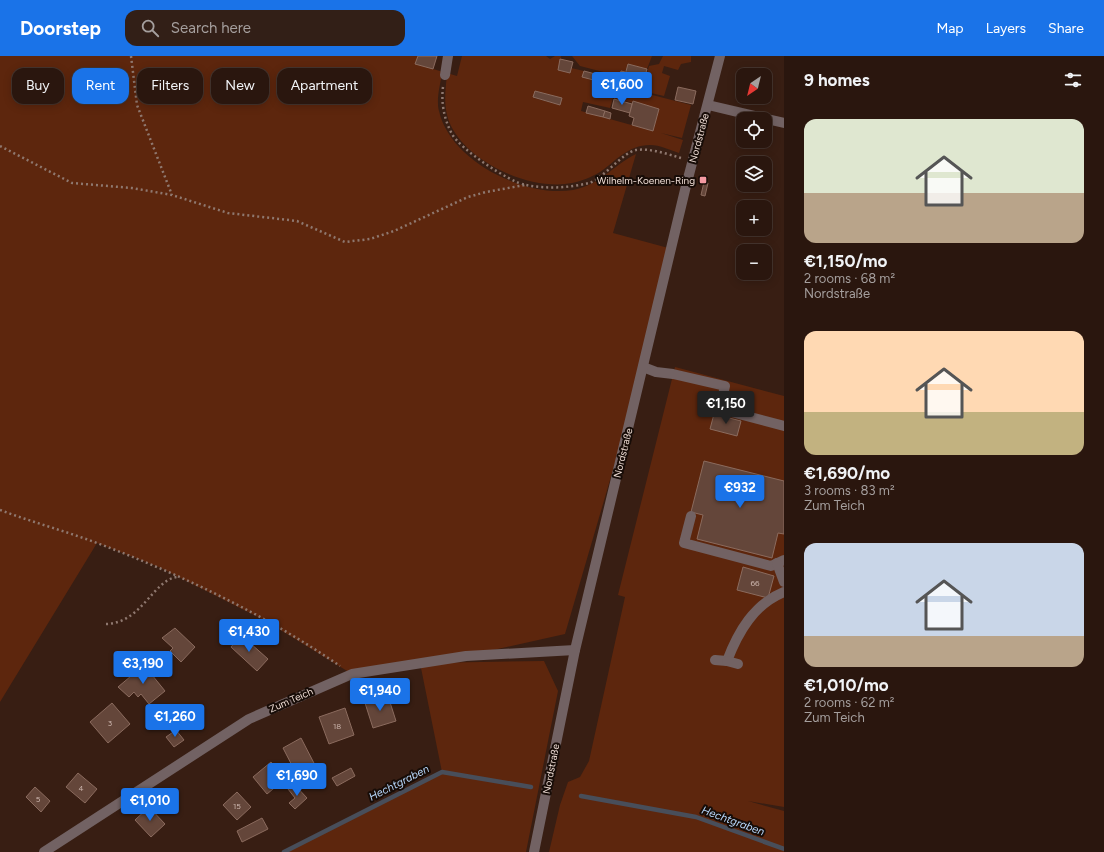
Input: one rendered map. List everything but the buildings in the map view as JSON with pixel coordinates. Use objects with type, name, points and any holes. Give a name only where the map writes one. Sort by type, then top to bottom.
[{"type":"street","points":[[445,75],[448,56]]},
{"type":"street","name":"Nordstraße","points":[[534,852],[575,650],[720,56]]},
{"type":"street","points":[[708,105],[784,123]]},
{"type":"street","points":[[643,367],[656,372],[673,374],[725,386],[720,409],[784,426]]},
{"type":"street","points":[[691,516],[684,543],[771,566],[781,562],[784,582]]},
{"type":"street","points":[[727,661],[738,634],[749,620],[761,606],[784,592]]},
{"type":"street","name":"Zum Teich","points":[[44,852],[249,719],[352,674],[466,656],[575,650]]},
{"type":"street","points":[[715,660],[738,664]]},
{"type":"path","points":[[132,56],[137,105],[172,195]]},
{"type":"path","points":[[445,75],[441,98],[444,115],[452,135],[467,150],[490,167],[525,185]]},
{"type":"path","points":[[0,146],[72,183],[132,188],[172,195],[228,212],[297,221],[337,240],[354,242],[394,231],[468,198],[486,192],[525,185],[562,188],[591,182],[635,150],[651,150],[693,162]]},
{"type":"path","points":[[0,510],[97,543],[177,576],[266,621],[325,655],[352,674]]},
{"type":"path","points":[[106,624],[123,621],[142,607],[164,582],[177,576]]},
{"type":"shaded area","points":[[0,56],[418,56],[416,64],[457,76],[462,56],[546,56],[550,59],[555,56],[561,56],[558,70],[570,73],[571,68],[584,71],[583,77],[691,105],[682,138],[661,133],[683,140],[679,153],[657,146],[642,146],[623,154],[594,176],[583,180],[572,183],[539,183],[504,172],[487,163],[472,152],[460,140],[448,120],[445,95],[447,75],[442,74],[438,107],[446,129],[458,146],[474,160],[492,172],[512,182],[533,188],[554,191],[573,190],[592,184],[636,154],[613,233],[672,249],[643,367],[565,634],[466,656],[424,663],[544,661],[558,691],[526,852],[284,852],[442,772],[420,663],[352,674],[266,621],[159,567],[97,543],[0,702]],"holes":[[[536,91],[561,98],[560,105],[534,98]],[[613,98],[659,109],[653,131],[581,111],[583,102],[610,108]]]},
{"type":"shaded area","points":[[572,56],[652,56],[647,69],[628,64],[625,72],[621,71],[619,76],[580,66]]},
{"type":"shaded area","points":[[663,56],[691,56],[691,62],[681,64],[678,70],[664,66],[662,73],[670,76],[664,96],[642,91],[649,66],[659,64]]},
{"type":"shaded area","points":[[675,367],[784,396],[784,807],[748,801],[784,811],[784,852],[549,852],[560,805],[568,782],[580,777],[589,761],[625,597],[618,595]]},
{"type":"waterway","name":"Hechtgraben","points":[[284,852],[442,772],[531,787]]},
{"type":"waterway","name":"Hechtgraben","points":[[581,796],[696,817],[784,849]]},
{"type":"place","name":"Wilhelm-Koenen-Ring","points":[[703,180]]}]
